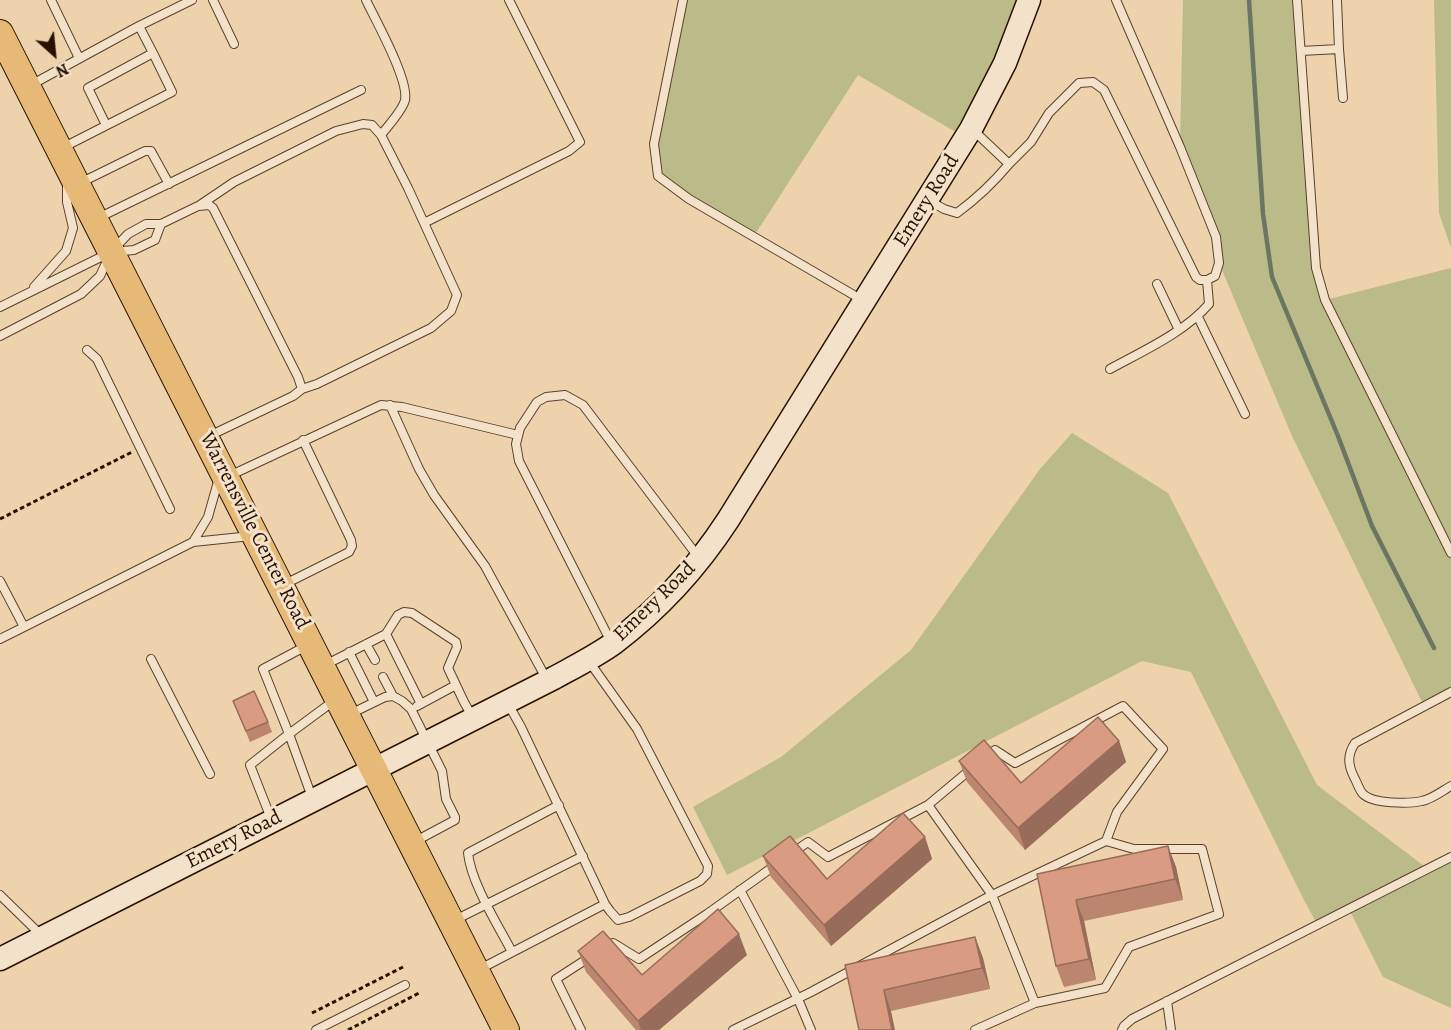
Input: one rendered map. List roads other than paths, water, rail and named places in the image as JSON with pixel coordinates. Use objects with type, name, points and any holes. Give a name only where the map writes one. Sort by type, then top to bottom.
[{"type":"main road","name":"Warrensville Center Road","points":[[0,33],[506,1030]]},
{"type":"street","name":"Emery Road","points":[[0,959],[548,681],[612,644],[650,612],[682,579],[726,523],[928,200],[971,129],[1005,63],[1029,0]]},
{"type":"lane","points":[[51,0],[80,58]]},
{"type":"lane","points":[[27,86],[192,0]]},
{"type":"lane","points":[[213,0],[234,44]]},
{"type":"lane","points":[[366,0],[402,76],[405,100],[396,117],[381,135]]},
{"type":"lane","points":[[424,223],[569,151],[580,142],[509,0]]},
{"type":"lane","points":[[683,0],[654,144],[658,176],[689,199],[865,301]]},
{"type":"lane","points":[[928,200],[957,213],[1001,174],[1031,142],[1049,113],[1079,83],[1093,82],[1104,90],[1196,277],[1200,280],[1207,280],[1215,276],[1219,263],[1216,237],[1180,147],[1116,0]]},
{"type":"lane","points":[[1297,0],[1316,268],[1325,300],[1451,553]]},
{"type":"lane","points":[[1337,0],[1343,98]]},
{"type":"lane","points":[[28,293],[66,251],[73,228],[67,202],[68,166],[106,125],[172,92],[139,26]]},
{"type":"lane","points":[[1301,51],[1339,49]]},
{"type":"lane","points":[[106,125],[88,88],[153,53]]},
{"type":"lane","points":[[95,220],[361,90]]},
{"type":"lane","points":[[0,336],[81,294],[100,276],[111,252],[128,234],[146,224],[161,224],[198,207],[234,182],[336,131],[363,124],[372,125],[381,135],[457,295],[451,311],[431,328],[206,437]]},
{"type":"lane","points":[[971,129],[1009,164]]},
{"type":"lane","points":[[68,166],[151,151],[169,184]]},
{"type":"lane","points":[[198,207],[209,205],[213,208],[302,389]]},
{"type":"lane","points":[[0,307],[111,252],[134,250],[155,240],[161,224]]},
{"type":"lane","points":[[1110,369],[1179,330],[1198,316],[1209,304],[1207,280]]},
{"type":"lane","points":[[1157,284],[1179,330]]},
{"type":"lane","points":[[1198,316],[1245,414]]},
{"type":"lane","points":[[87,350],[97,359],[170,509]]},
{"type":"lane","points":[[612,644],[519,461],[516,444],[520,428],[537,402],[546,397],[565,395],[583,405],[699,558]]},
{"type":"lane","points":[[193,542],[208,517],[224,473],[381,405],[402,407],[518,435]]},
{"type":"lane","points":[[390,405],[419,469],[485,566],[548,681]]},
{"type":"lane","points":[[281,586],[349,552],[352,546],[303,440]]},
{"type":"lane","points":[[0,639],[193,542],[256,536]]},
{"type":"lane","points":[[0,581],[24,627]]},
{"type":"lane","points":[[322,666],[386,634],[399,615],[405,612],[412,613],[456,642],[457,647],[448,668],[474,719]]},
{"type":"lane","points":[[386,634],[421,704]]},
{"type":"lane","points":[[311,643],[263,669],[313,800]]},
{"type":"lane","points":[[366,644],[375,660]]},
{"type":"lane","points":[[349,652],[374,702]]},
{"type":"lane","points":[[151,659],[210,774]]},
{"type":"lane","points":[[507,702],[606,904],[618,920],[629,917],[700,881],[707,874],[708,866],[637,729],[587,660]]},
{"type":"lane","points":[[383,677],[393,696],[411,709],[428,742],[442,771],[446,799],[455,817],[455,820],[412,843]]},
{"type":"lane","points":[[411,709],[456,686]]},
{"type":"lane","points":[[1451,692],[1355,743],[1348,759],[1350,769],[1364,795],[1374,800],[1399,803],[1423,801],[1451,786]]},
{"type":"lane","points":[[272,821],[250,765],[289,734],[343,706],[374,702],[393,696]]},
{"type":"lane","points":[[581,1030],[556,979],[613,943],[639,958],[708,914],[808,842],[828,856],[928,805],[995,750],[1015,763],[1123,706],[1162,749],[1117,812],[1106,841]]},
{"type":"lane","points":[[512,952],[487,904],[471,867],[468,853],[559,805]]},
{"type":"lane","points":[[928,805],[992,895],[1035,1003]]},
{"type":"lane","points":[[733,1030],[798,999],[992,895],[1106,841],[1134,849],[1202,849],[1219,914],[1129,947],[1105,988],[1035,1003],[975,1030]]},
{"type":"lane","points":[[452,922],[583,856]]},
{"type":"lane","points":[[1122,1030],[1132,1019],[1451,857]]},
{"type":"lane","points":[[741,890],[798,999],[811,1030]]},
{"type":"lane","points":[[0,895],[44,937]]},
{"type":"lane","points":[[476,971],[606,904]]},
{"type":"lane","points":[[316,1030],[405,985]]},
{"type":"lane","points":[[1167,1001],[1171,1030]]},
{"type":"waterway","points":[[1249,0],[1263,214],[1272,277],[1338,436],[1372,526],[1434,648]]}]
